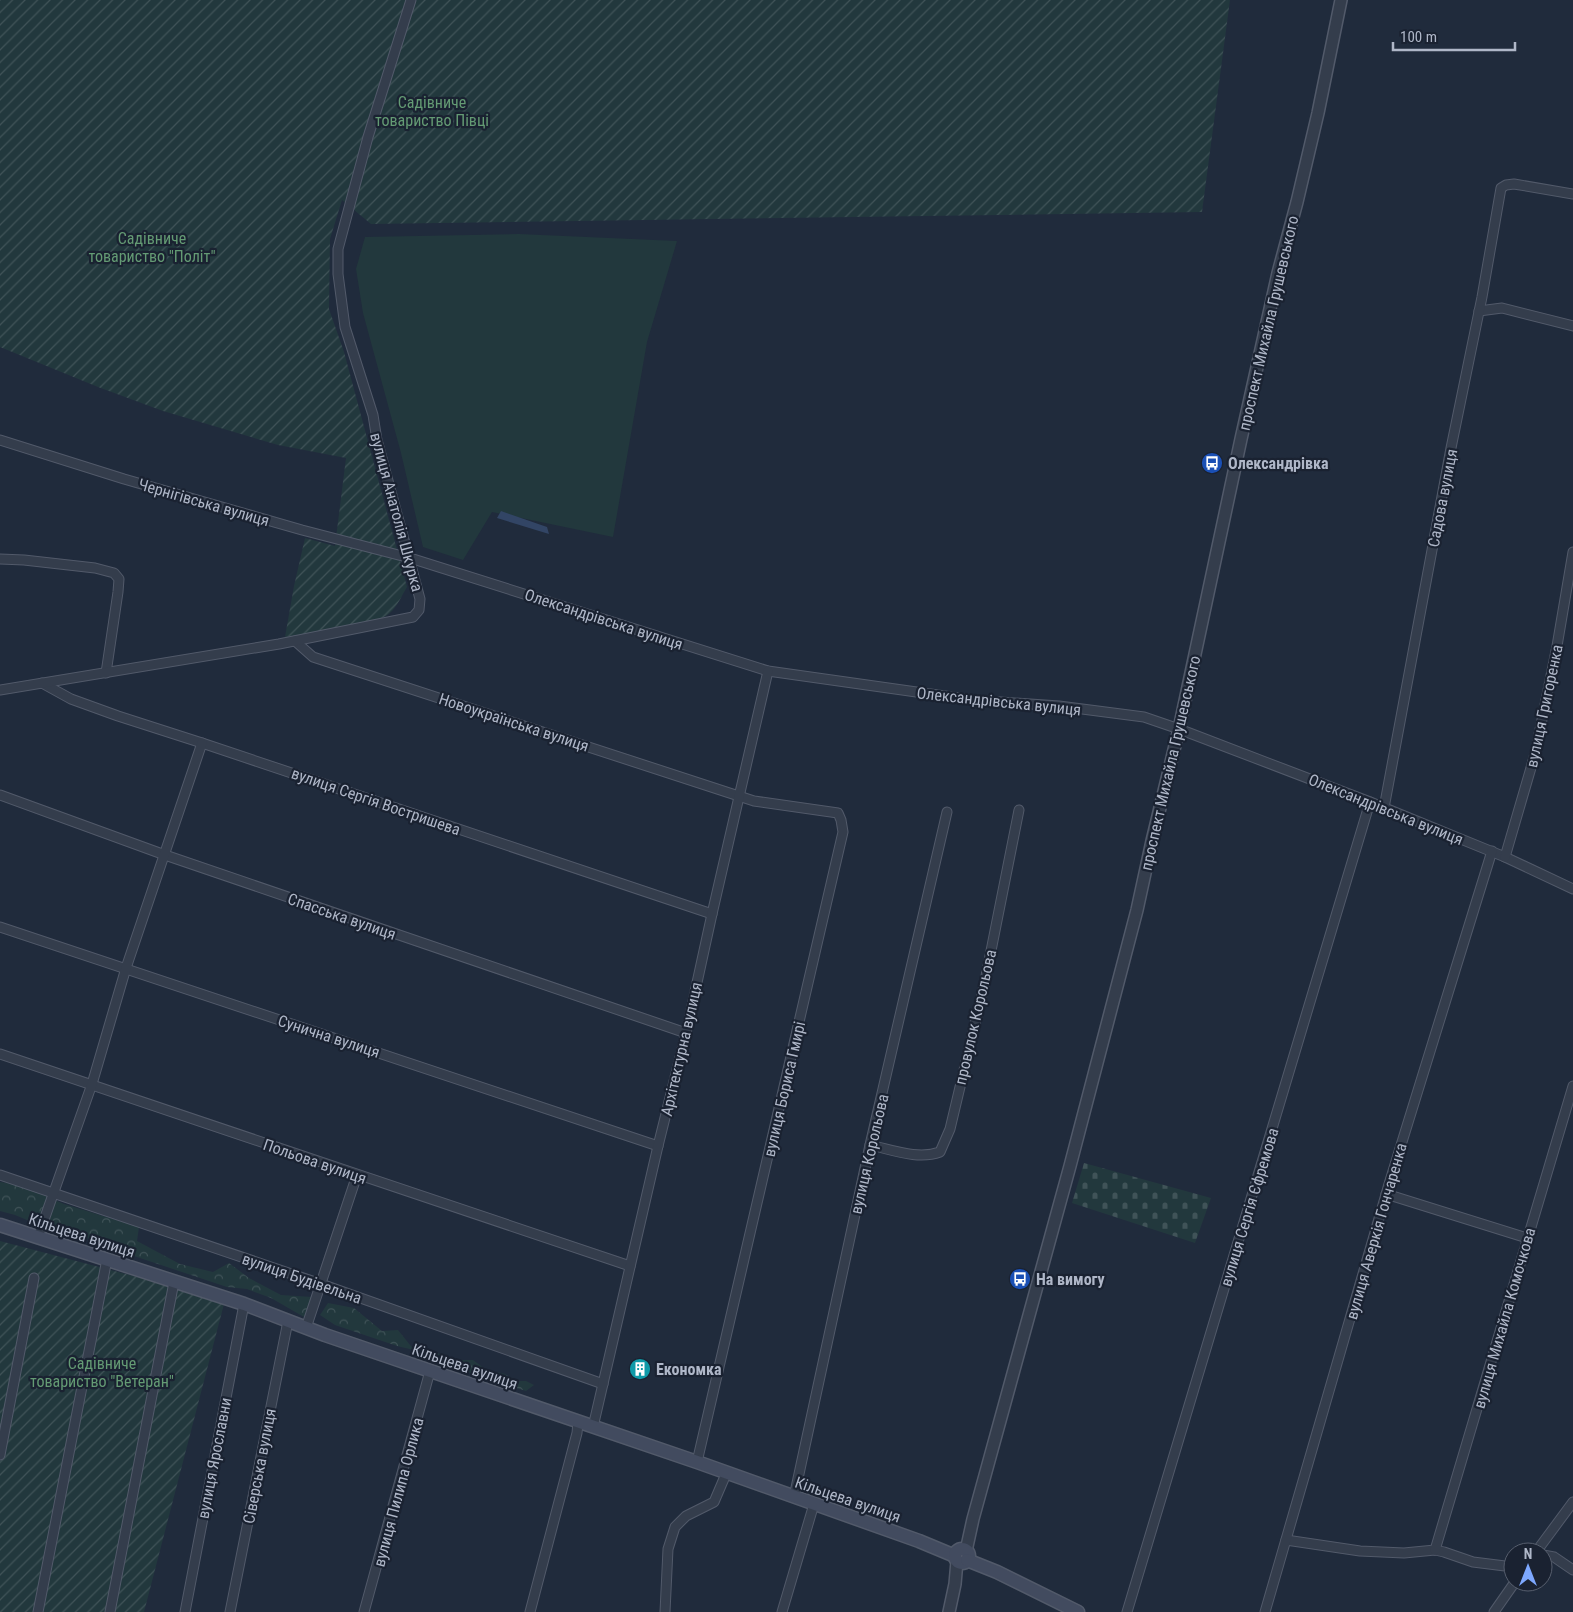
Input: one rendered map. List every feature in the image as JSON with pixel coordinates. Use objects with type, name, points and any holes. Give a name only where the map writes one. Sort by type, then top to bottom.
[{"type":"main road","name":"Кільцева вулиця","points":[[0,1225],[244,1304],[306,1328],[698,1462],[726,1474],[962,1556],[1078,1612]]},
{"type":"street","name":"вулиця Анатолія Шкурка","points":[[0,690],[295,640],[413,617],[419,610],[420,599],[377,440],[373,415],[345,327],[338,266],[338,249],[352,195],[378,102],[411,0]]},
{"type":"street","name":"проспект Михайла Грушевського","points":[[949,1612],[962,1556],[1070,1166],[1137,910],[1179,729],[1278,273],[1316,122],[1341,0]]},
{"type":"street","name":"Садова вулиця","points":[[1384,808],[1501,188],[1506,184],[1514,184],[1573,194]]},
{"type":"street","points":[[1479,311],[1502,308],[1573,326]]},
{"type":"street","name":"Чернігівська вулиця","points":[[0,440],[180,495],[302,530],[410,558]]},
{"type":"street","name":"вулиця Григоренка","points":[[1505,857],[1535,754],[1557,646],[1573,552]]},
{"type":"street","name":"Олександрівська вулиця","points":[[410,558],[768,671],[973,700],[1059,706],[1144,717],[1370,802],[1492,851],[1573,889]]},
{"type":"street","points":[[0,559],[95,568],[114,573],[119,579],[118,592],[106,673]]},
{"type":"street","name":"Новоукраїнська вулиця","points":[[295,640],[313,657],[739,796]]},
{"type":"street","name":"Архітектурна вулиця","points":[[593,1427],[686,1033],[768,671]]},
{"type":"street","name":"вулиця Сергія Востришева","points":[[42,683],[71,699],[118,716],[202,742],[712,914]]},
{"type":"street","points":[[38,1237],[92,1084],[126,968],[202,742]]},
{"type":"street","name":"Спасська вулиця","points":[[0,795],[165,855],[686,1033]]},
{"type":"street","name":"вулиця Бориса Гмирі","points":[[698,1462],[843,832],[838,813],[754,801],[739,796]]},
{"type":"street","name":"вулиця Сергія Єфремова","points":[[1127,1612],[1370,802]]},
{"type":"street","name":"провулок Корольова","points":[[870,1146],[920,1156],[940,1152],[950,1129],[984,986],[1020,810]]},
{"type":"street","name":"вулиця Корольова","points":[[794,1497],[870,1146],[947,812]]},
{"type":"street","name":"вулиця Аверкія Гончаренка","points":[[1265,1612],[1386,1194],[1492,851]]},
{"type":"street","name":"Сунична вулиця","points":[[0,927],[658,1146]]},
{"type":"street","name":"Польова вулиця","points":[[0,1054],[630,1266]]},
{"type":"street","name":"вулиця Михайла Комочкова","points":[[1435,1550],[1573,1086]]},
{"type":"street","name":"вулиця Будівельна","points":[[0,1175],[321,1284],[603,1384]]},
{"type":"street","points":[[306,1328],[358,1175]]},
{"type":"street","points":[[1386,1194],[1527,1238]]},
{"type":"street","points":[[38,1612],[107,1259]]},
{"type":"street","points":[[0,1455],[34,1278]]},
{"type":"street","points":[[110,1612],[174,1282]]},
{"type":"street","name":"вулиця Ярославни","points":[[185,1612],[244,1304]]},
{"type":"street","name":"Сіверська вулиця","points":[[230,1612],[288,1321]]},
{"type":"street","name":"вулиця Пилипа Орлика","points":[[364,1612],[430,1371]]},
{"type":"street","points":[[530,1612],[577,1433],[578,1422]]},
{"type":"street","points":[[666,1612],[668,1549],[675,1528],[686,1516],[714,1502],[726,1474]]},
{"type":"street","points":[[1543,1542],[1573,1502]]},
{"type":"street","points":[[782,1612],[814,1504]]},
{"type":"street","points":[[1286,1540],[1360,1551],[1404,1553],[1435,1550],[1473,1562],[1503,1566]]},
{"type":"street","points":[[1553,1557],[1573,1570]]},
{"type":"street","points":[[1494,1612],[1508,1592]]},
{"type":"green space","name":"Садівниче товариство Півці","points":[[0,0],[1230,0],[1202,212],[371,224],[342,200],[330,239],[329,309],[344,352],[407,587],[390,613],[370,623],[285,637],[305,538],[335,546],[346,458],[278,445],[163,411],[0,347]]},
{"type":"green space","points":[[519,234],[677,241],[647,342],[613,537],[492,512],[463,560],[423,547],[401,453],[363,313],[356,269],[365,237]]},
{"type":"green space","points":[[1084,1163],[1211,1198],[1195,1243],[1072,1203]]},
{"type":"green space","points":[[0,1182],[19,1185],[64,1204],[139,1227],[137,1241],[180,1264],[213,1272],[229,1263],[249,1278],[281,1295],[312,1297],[304,1317],[271,1298],[247,1289],[227,1287],[134,1256],[91,1239],[58,1233],[15,1215],[0,1211]]},
{"type":"green space","name":"Садівниче товариство \"Ветеран\"","points":[[0,1241],[225,1300],[144,1612],[0,1612]]},
{"type":"green space","points":[[328,1303],[354,1308],[382,1331],[398,1330],[414,1350],[335,1325],[320,1315]]},
{"type":"green space","points":[[437,1353],[457,1360],[473,1360],[492,1374],[497,1372],[505,1374],[516,1381],[526,1381],[534,1385],[526,1391],[483,1378],[435,1359]]},
{"type":"water","points":[[501,511],[547,527],[549,534],[497,518]]},
{"type":"place","name":"Олександрівка","points":[[1212,463]]},
{"type":"place","name":"На вимогу","points":[[1020,1279]]},
{"type":"place","name":"Економка","points":[[640,1369]]},
{"type":"park label","name":"Садівниче товариство \"Політ\"","points":[[152,247]]}]
